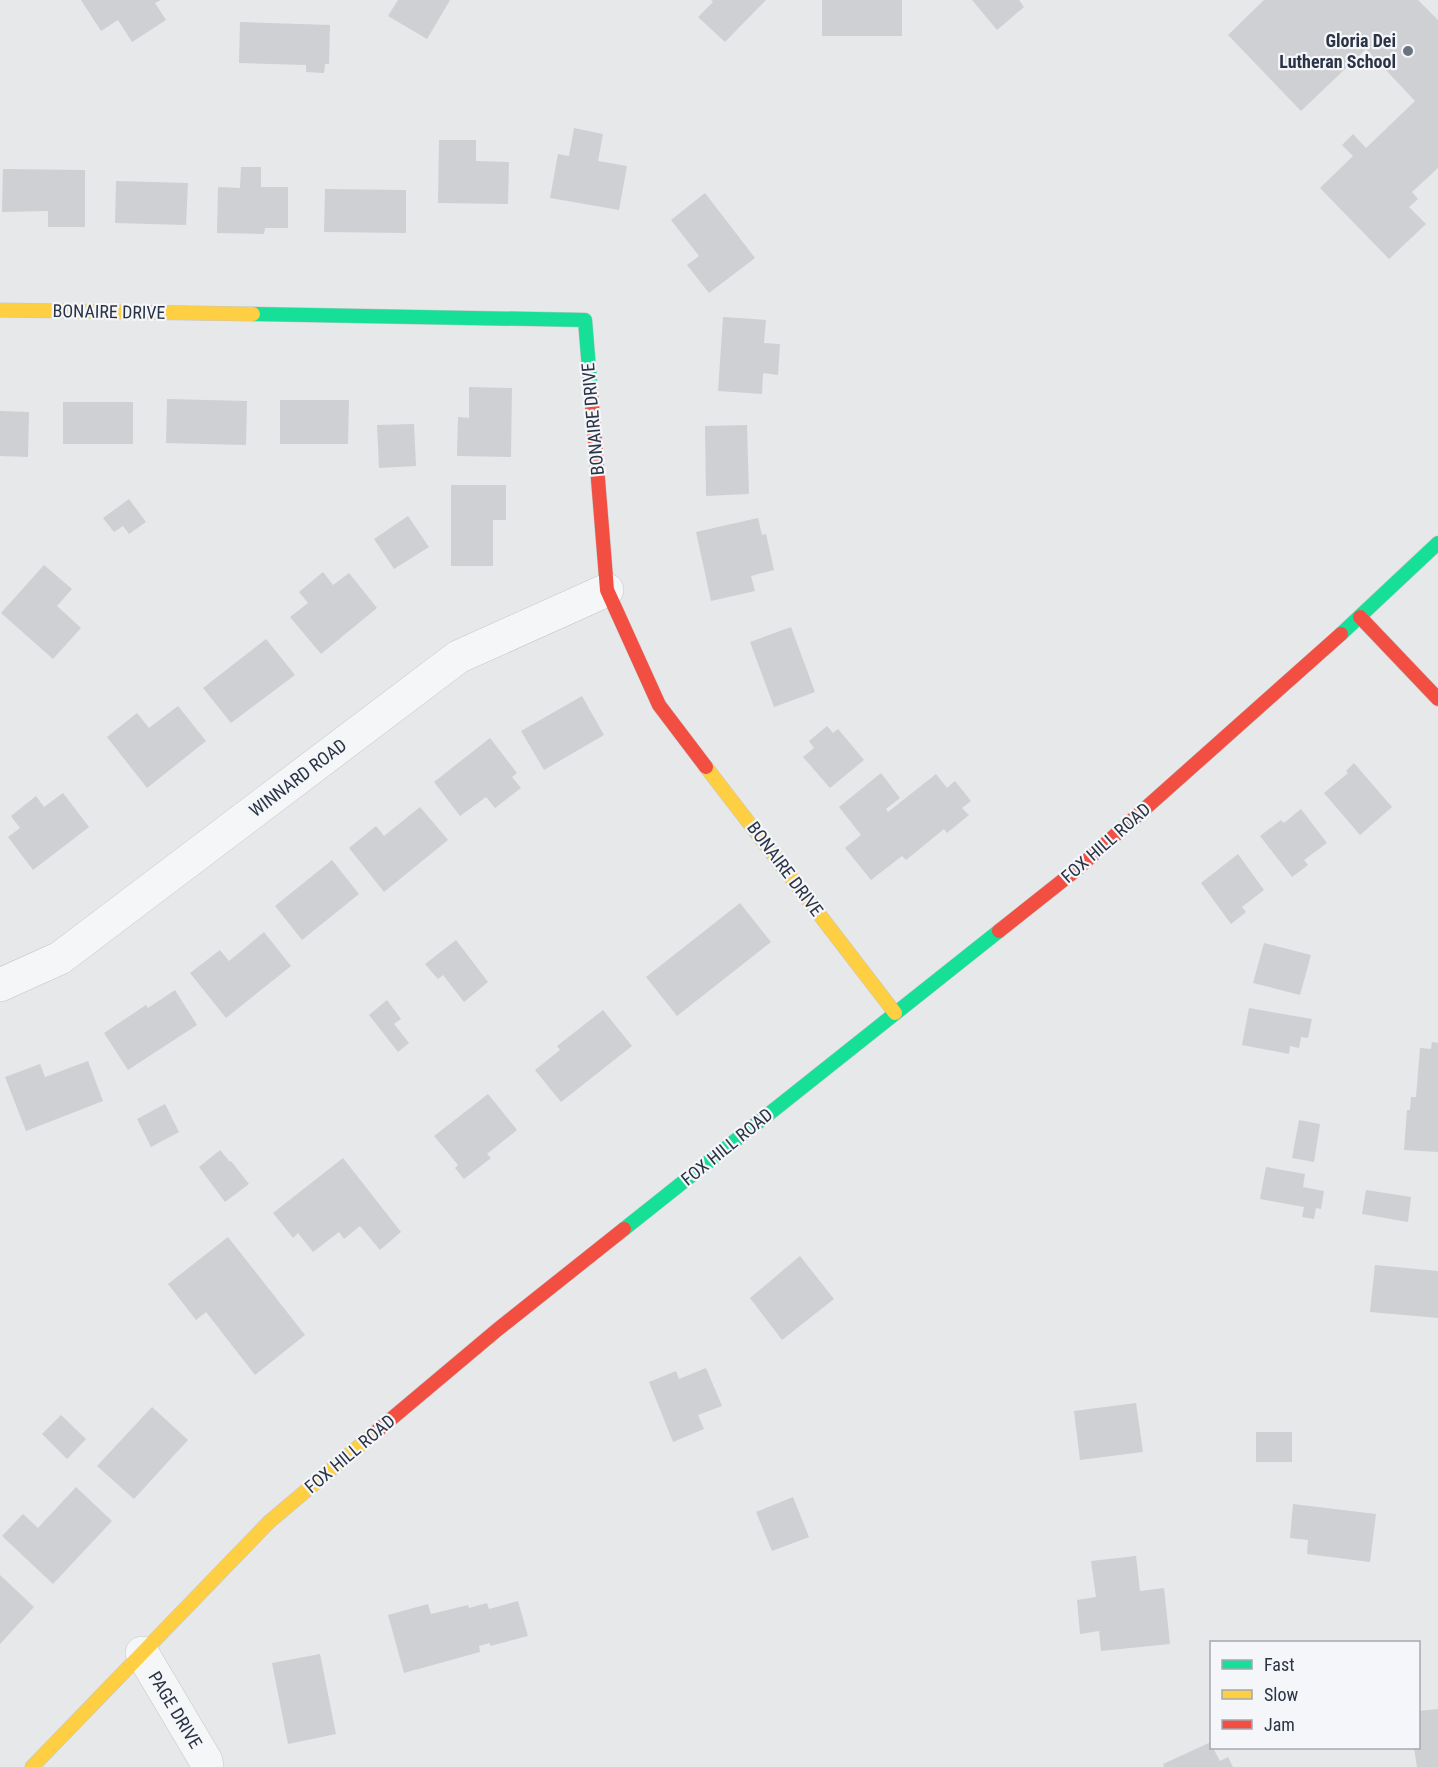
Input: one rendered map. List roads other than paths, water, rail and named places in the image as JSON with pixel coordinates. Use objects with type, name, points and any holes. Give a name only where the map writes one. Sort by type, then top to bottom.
[{"type":"main road","name":"BONAIRE DRIVE","points":[[0,310],[585,320],[607,590],[659,705],[895,1013]]},
{"type":"main road","name":"FOX HILL ROAD","points":[[32,1767],[278,1515],[497,1330],[1076,870],[1360,617],[1438,543]]},
{"type":"main road","points":[[1360,617],[1438,699]]},
{"type":"street","name":"WINNARD ROAD","points":[[0,985],[60,958],[458,657],[607,590]]},
{"type":"street","name":"PAGE DRIVE","points":[[142,1653],[206,1761],[207,1767]]},
{"type":"place","name":"Gloria Dei Lutheran School","points":[[1408,51]]}]
